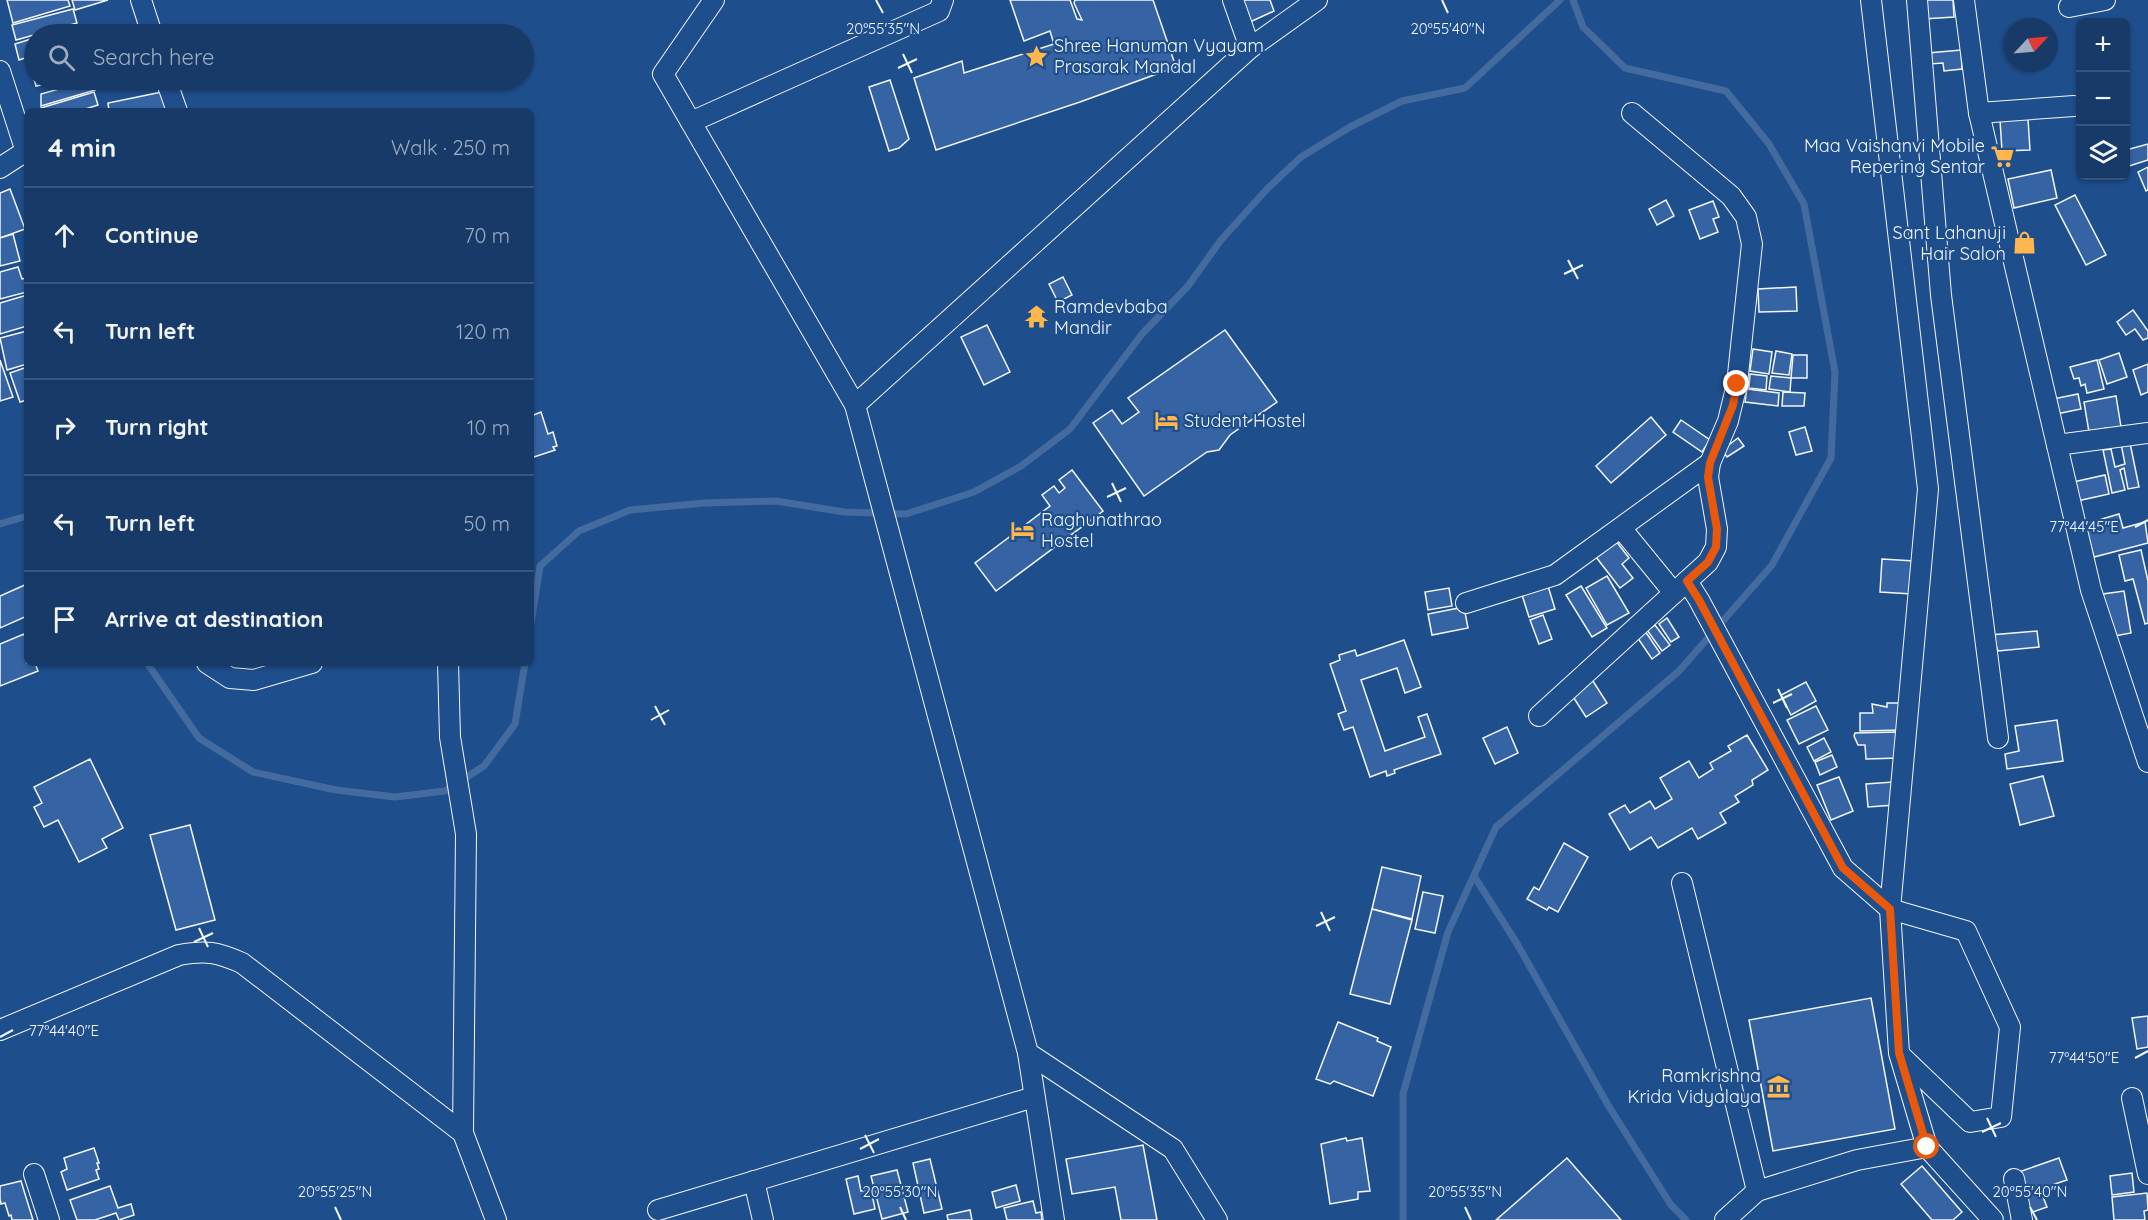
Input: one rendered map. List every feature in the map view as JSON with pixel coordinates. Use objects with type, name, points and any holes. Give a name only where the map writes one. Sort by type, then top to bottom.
[{"type":"street","points":[[141,0],[149,24]]},
{"type":"street","points":[[714,0],[663,74],[855,405],[1028,1053],[1054,1220]]},
{"type":"street","points":[[691,122],[939,11],[943,0]]},
{"type":"street","points":[[1233,0],[1250,48]]},
{"type":"street","points":[[1871,0],[1928,489],[1890,909],[1899,1053],[1927,1147],[1992,1220]]},
{"type":"street","points":[[1917,0],[1937,261],[1998,738]]},
{"type":"street","points":[[1964,0],[1979,113],[2091,590],[2148,762]]},
{"type":"street","points":[[2069,6],[2105,0]]},
{"type":"street","points":[[855,405],[1250,48],[1310,3]]},
{"type":"street","points":[[0,71],[24,147]]},
{"type":"street","points":[[170,90],[176,108]]},
{"type":"street","points":[[1979,113],[2074,106]]},
{"type":"street","points":[[1539,716],[1708,562],[1716,547],[1717,529],[1708,477],[1710,463],[1728,421],[1737,384],[1752,244],[1746,217],[1731,196],[1632,113]]},
{"type":"street","points":[[0,168],[24,154]]},
{"type":"street","points":[[2057,445],[2148,433]]},
{"type":"street","points":[[1466,603],[1555,575],[1710,463]]},
{"type":"street","points":[[1621,528],[1681,587],[1699,600],[1843,868],[1890,909],[1966,931],[2010,1027],[2001,1117],[1970,1122],[1899,1053]]},
{"type":"street","points":[[212,666],[230,678],[254,680],[302,666]]},
{"type":"street","points":[[448,666],[450,737],[466,834],[463,1133],[496,1220]]},
{"type":"street","points":[[1682,883],[1756,1191]]},
{"type":"street","points":[[0,1029],[179,955],[203,951],[222,954],[242,963],[463,1133]]},
{"type":"street","points":[[1028,1053],[1173,1149],[1217,1220]]},
{"type":"street","points":[[658,1209],[1034,1097]]},
{"type":"street","points":[[2132,1098],[2148,1174]]},
{"type":"street","points":[[1725,1220],[1756,1191],[1857,1160],[1927,1147]]},
{"type":"street","points":[[34,1174],[49,1220]]},
{"type":"street","points":[[2014,1179],[2022,1220]]},
{"type":"street","points":[[754,1181],[763,1220]]},
{"type":"building","points":[[7,0],[68,0],[70,6],[13,23]]},
{"type":"building","points":[[72,0],[108,0],[75,10]]},
{"type":"building","points":[[1010,0],[1070,0],[1077,19],[1082,20],[1074,3],[1075,0],[1153,0],[1176,67],[936,150],[914,78],[962,61],[964,73],[1054,44],[1050,31],[1024,41]]},
{"type":"building","points":[[1240,0],[1270,0],[1274,11],[1250,22]]},
{"type":"building","points":[[1921,0],[1953,0],[1954,17],[1923,19]]},
{"type":"building","points":[[73,9],[77,23],[24,24],[24,38],[16,40],[12,25]]},
{"type":"building","points":[[24,41],[24,58],[19,60],[15,44]]},
{"type":"building","points":[[1961,50],[1962,69],[1944,71],[1943,63],[1929,64],[1928,53]]},
{"type":"building","points":[[890,80],[909,139],[899,148],[889,151],[869,87]]},
{"type":"building","points":[[55,90],[95,90],[41,106],[41,94]]},
{"type":"building","points":[[94,92],[98,105],[88,108],[41,108]]},
{"type":"building","points":[[162,92],[165,108],[109,108],[108,103]]},
{"type":"building","points":[[2028,119],[2030,150],[2002,151],[2000,120]]},
{"type":"building","points":[[2148,144],[2148,160],[2130,166],[2130,149]]},
{"type":"building","points":[[2148,167],[2148,190],[2146,191],[2138,172]]},
{"type":"building","points":[[2051,170],[2057,198],[2014,208],[2008,179]]},
{"type":"building","points":[[10,189],[24,229],[0,238],[0,193]]},
{"type":"building","points":[[2075,195],[2106,255],[2086,265],[2055,205]]},
{"type":"building","points":[[1666,200],[1674,216],[1657,225],[1649,209]]},
{"type":"building","points":[[1713,201],[1719,217],[1713,219],[1718,232],[1700,239],[1689,210]]},
{"type":"building","points":[[13,234],[20,261],[0,266],[0,238]]},
{"type":"building","points":[[18,267],[22,279],[24,279],[24,293],[0,299],[0,272]]},
{"type":"building","points":[[1063,277],[1072,295],[1058,302],[1049,284]]},
{"type":"building","points":[[1796,287],[1797,311],[1759,312],[1758,289]]},
{"type":"building","points":[[24,296],[24,327],[0,334],[0,303]]},
{"type":"building","points":[[2133,310],[2148,331],[2148,338],[2143,340],[2135,329],[2126,335],[2117,322]]},
{"type":"building","points":[[987,325],[1010,372],[984,385],[961,337]]},
{"type":"building","points":[[1225,330],[1277,402],[1230,435],[1219,450],[1207,452],[1144,496],[1093,423],[1112,410],[1122,424],[1139,412],[1128,398]]},
{"type":"building","points":[[24,332],[24,365],[7,370],[0,338]]},
{"type":"building","points":[[1753,349],[1772,352],[1769,374],[1750,371]]},
{"type":"building","points":[[1776,351],[1792,354],[1789,375],[1772,373]]},
{"type":"building","points":[[2119,353],[2127,377],[2107,384],[2099,360]]},
{"type":"building","points":[[1793,355],[1807,355],[1807,378],[1791,378]]},
{"type":"building","points":[[0,360],[13,397],[0,401]]},
{"type":"building","points":[[2097,360],[2104,389],[2087,393],[2085,384],[2081,386],[2079,378],[2074,379],[2070,367]]},
{"type":"building","points":[[2148,364],[2148,392],[2141,395],[2133,370]]},
{"type":"building","points":[[24,368],[24,401],[20,402],[10,373]]},
{"type":"building","points":[[1750,374],[1767,376],[1766,390],[1749,388]]},
{"type":"building","points":[[1771,376],[1791,378],[1790,392],[1769,389]]},
{"type":"building","points":[[1747,389],[1779,393],[1778,406],[1745,402]]},
{"type":"building","points":[[1783,392],[1805,393],[1804,406],[1782,406]]},
{"type":"building","points":[[2078,394],[2081,409],[2056,414],[2053,399]]},
{"type":"building","points":[[2116,396],[2122,433],[2108,435],[2107,428],[2089,432],[2084,402]]},
{"type":"building","points":[[541,412],[548,434],[553,432],[557,446],[553,447],[555,450],[534,457],[534,415]]},
{"type":"building","points":[[1651,417],[1666,435],[1611,483],[1596,466]]},
{"type":"building","points":[[1681,420],[1710,440],[1702,452],[1673,432]]},
{"type":"building","points":[[1805,427],[1812,451],[1796,455],[1789,432]]},
{"type":"building","points":[[1738,438],[1744,446],[1727,457],[1722,450]]},
{"type":"building","points":[[2130,443],[2139,487],[2128,489],[2124,468],[2120,470],[2125,490],[2112,493],[2103,450],[2111,449],[2115,467],[2125,464],[2121,444]]},
{"type":"building","points":[[1072,470],[1103,511],[996,591],[975,563],[1050,506],[1042,495],[1054,486],[1059,493],[1065,488],[1059,480]]},
{"type":"building","points":[[2105,475],[2109,494],[2077,501],[2073,482]]},
{"type":"building","points":[[2119,514],[2123,528],[2145,522],[2148,543],[2094,557],[2085,524]]},
{"type":"building","points":[[1616,541],[1629,558],[1622,564],[1633,578],[1620,588],[1596,557]]},
{"type":"building","points":[[2141,550],[2148,581],[2148,623],[2145,624],[2133,579],[2125,581],[2119,555]]},
{"type":"building","points":[[1882,559],[1914,561],[1912,594],[1880,592]]},
{"type":"building","points":[[1607,576],[1629,613],[1607,625],[1586,588]]},
{"type":"building","points":[[24,585],[24,617],[0,628],[0,596]]},
{"type":"building","points":[[1548,586],[1555,609],[1529,617],[1522,595]]},
{"type":"building","points":[[1581,586],[1607,628],[1592,637],[1566,595]]},
{"type":"building","points":[[1449,588],[1452,606],[1428,610],[1425,592]]},
{"type":"building","points":[[2124,591],[2131,633],[2109,637],[2103,594]]},
{"type":"building","points":[[1464,607],[1468,628],[1432,635],[1428,614]]},
{"type":"building","points":[[1543,615],[1552,639],[1539,644],[1530,620]]},
{"type":"building","points":[[1667,618],[1679,637],[1671,642],[1659,624]]},
{"type":"building","points":[[1655,625],[1670,645],[1662,651],[1647,630]]},
{"type":"building","points":[[1645,631],[1660,653],[1652,659],[1637,637]]},
{"type":"building","points":[[2037,631],[2039,647],[1998,651],[1997,648],[1991,648],[1990,635]]},
{"type":"building","points":[[24,634],[24,666],[36,666],[38,671],[0,686],[0,644]]},
{"type":"building","points":[[1404,640],[1421,687],[1405,693],[1397,668],[1361,680],[1385,751],[1425,737],[1418,717],[1427,714],[1441,754],[1394,770],[1395,773],[1387,776],[1386,771],[1370,777],[1353,727],[1344,730],[1338,714],[1346,711],[1330,664],[1340,660],[1339,655],[1355,650],[1357,656]]},
{"type":"building","points":[[1591,678],[1607,703],[1586,717],[1570,692]]},
{"type":"building","points":[[1806,682],[1816,701],[1791,715],[1781,695]]},
{"type":"building","points":[[1887,703],[1899,703],[1899,706],[1902,706],[1903,730],[1860,731],[1860,713],[1873,713],[1872,704],[1887,707]]},
{"type":"building","points":[[1816,706],[1828,730],[1799,744],[1787,720]]},
{"type":"building","points":[[2057,720],[2063,761],[2007,769],[2005,754],[2019,751],[2015,726]]},
{"type":"building","points":[[1507,727],[1518,753],[1495,764],[1483,738]]},
{"type":"building","points":[[1898,732],[1899,758],[1866,759],[1865,745],[1858,745],[1854,736],[1855,733]]},
{"type":"building","points":[[1747,735],[1768,770],[1752,780],[1753,785],[1735,796],[1739,802],[1720,813],[1726,823],[1698,839],[1692,828],[1658,848],[1651,837],[1630,850],[1609,814],[1625,805],[1630,813],[1650,801],[1655,809],[1672,799],[1660,778],[1689,761],[1699,778],[1713,769],[1710,763],[1731,751],[1728,746]]},
{"type":"building","points":[[1824,738],[1831,752],[1814,761],[1807,747]]},
{"type":"building","points":[[1832,755],[1837,767],[1820,775],[1815,762]]},
{"type":"building","points":[[90,759],[123,828],[102,839],[107,848],[79,862],[58,820],[44,827],[34,807],[42,803],[34,787]]},
{"type":"building","points":[[2043,776],[2054,816],[2020,825],[2010,784]]},
{"type":"building","points":[[1839,777],[1853,811],[1831,820],[1817,785]]},
{"type":"building","points":[[1893,782],[1895,805],[1868,807],[1866,784]]},
{"type":"building","points":[[190,825],[215,920],[176,930],[150,835]]},
{"type":"building","points":[[1564,843],[1588,857],[1558,912],[1549,907],[1547,910],[1527,899],[1534,887],[1539,890]]},
{"type":"building","points":[[1382,867],[1421,876],[1412,919],[1372,909]]},
{"type":"building","points":[[1423,892],[1443,896],[1435,933],[1415,929]]},
{"type":"building","points":[[1372,909],[1412,920],[1390,1004],[1350,994]]},
{"type":"building","points":[[1871,998],[1895,1129],[1773,1151],[1749,1020]]},
{"type":"building","points":[[2148,1016],[2148,1047],[2137,1049],[2132,1018]]},
{"type":"building","points":[[1338,1022],[1378,1038],[1377,1041],[1391,1047],[1373,1096],[1334,1081],[1330,1084],[1316,1079]]},
{"type":"building","points":[[1346,1138],[1347,1141],[1362,1138],[1370,1191],[1358,1192],[1358,1199],[1330,1204],[1321,1144]]},
{"type":"building","points":[[1143,1145],[1157,1220],[1121,1220],[1115,1187],[1072,1194],[1066,1159]]},
{"type":"building","points":[[94,1148],[99,1163],[97,1163],[99,1169],[96,1170],[99,1179],[67,1190],[61,1172],[67,1169],[64,1158]]},
{"type":"building","points":[[1567,1158],[1621,1220],[1496,1220]]},
{"type":"building","points":[[2059,1158],[2067,1180],[2040,1189],[2047,1207],[2030,1213],[2016,1173]]},
{"type":"building","points":[[930,1159],[942,1209],[924,1213],[913,1163]]},
{"type":"building","points":[[1922,1166],[1962,1212],[1953,1220],[1932,1220],[1901,1184]]},
{"type":"building","points":[[897,1170],[908,1212],[882,1219],[871,1176]]},
{"type":"building","points":[[2132,1173],[2134,1192],[2112,1195],[2110,1176]]},
{"type":"building","points":[[858,1176],[861,1191],[871,1189],[875,1209],[854,1214],[846,1179]]},
{"type":"building","points":[[21,1181],[33,1220],[12,1220],[5,1203],[1,1204],[0,1186]]},
{"type":"building","points":[[1016,1185],[1020,1201],[996,1208],[992,1192]]},
{"type":"building","points":[[110,1186],[118,1208],[131,1204],[134,1215],[119,1220],[116,1213],[95,1220],[77,1220],[70,1200]]},
{"type":"building","points":[[2147,1193],[2148,1210],[2144,1211],[2145,1220],[2114,1220],[2112,1197]]},
{"type":"building","points":[[1033,1201],[1036,1213],[1041,1212],[1042,1220],[1007,1220],[1004,1208]]},
{"type":"building","points":[[970,1210],[972,1220],[948,1220],[947,1215]]},
{"type":"waterway","points":[[534,604],[540,566],[579,531],[630,510],[705,503],[776,501],[844,512],[906,514],[974,492],[1021,466],[1070,429],[1142,334],[1188,286],[1221,240],[1267,189],[1301,157],[1350,127],[1402,101],[1465,88],[1560,0]]},
{"type":"waterway","points":[[1403,1220],[1403,1094],[1448,932],[1496,827],[1679,671],[1772,565],[1831,458],[1835,372],[1804,204],[1769,144],[1726,91],[1625,68],[1583,27],[1573,0]]},
{"type":"waterway","points":[[0,524],[24,517]]},
{"type":"waterway","points":[[149,666],[199,738],[253,772],[336,790],[395,797],[445,791],[484,766],[515,724],[525,666]]},
{"type":"waterway","points":[[1474,876],[1516,942],[1608,1105],[1671,1205],[1686,1220]]},
{"type":"place","name":"Shree Hanuman Vyayam Prasarak Mandal","points":[[1036,56]]},
{"type":"place","name":"Maa Vaishanvi Mobile Repering Sentar","points":[[2003,156]]},
{"type":"place","name":"Sant Lahanuji Hair Salon","points":[[2024,243]]},
{"type":"place","name":"Ramdevbaba Mandir","points":[[1036,317]]},
{"type":"place","name":"Student Hostel","points":[[1166,421]]},
{"type":"place","name":"Raghunathrao Hostel","points":[[1023,530]]},
{"type":"place","name":"Ramkrishna Krida Vidyalaya","points":[[1779,1086]]},
{"type":"route","points":[[1737,384],[1733,405],[1710,463],[1708,477],[1717,529],[1716,547],[1708,562],[1687,581],[1843,868],[1890,909],[1899,1053],[1927,1147]]}]
